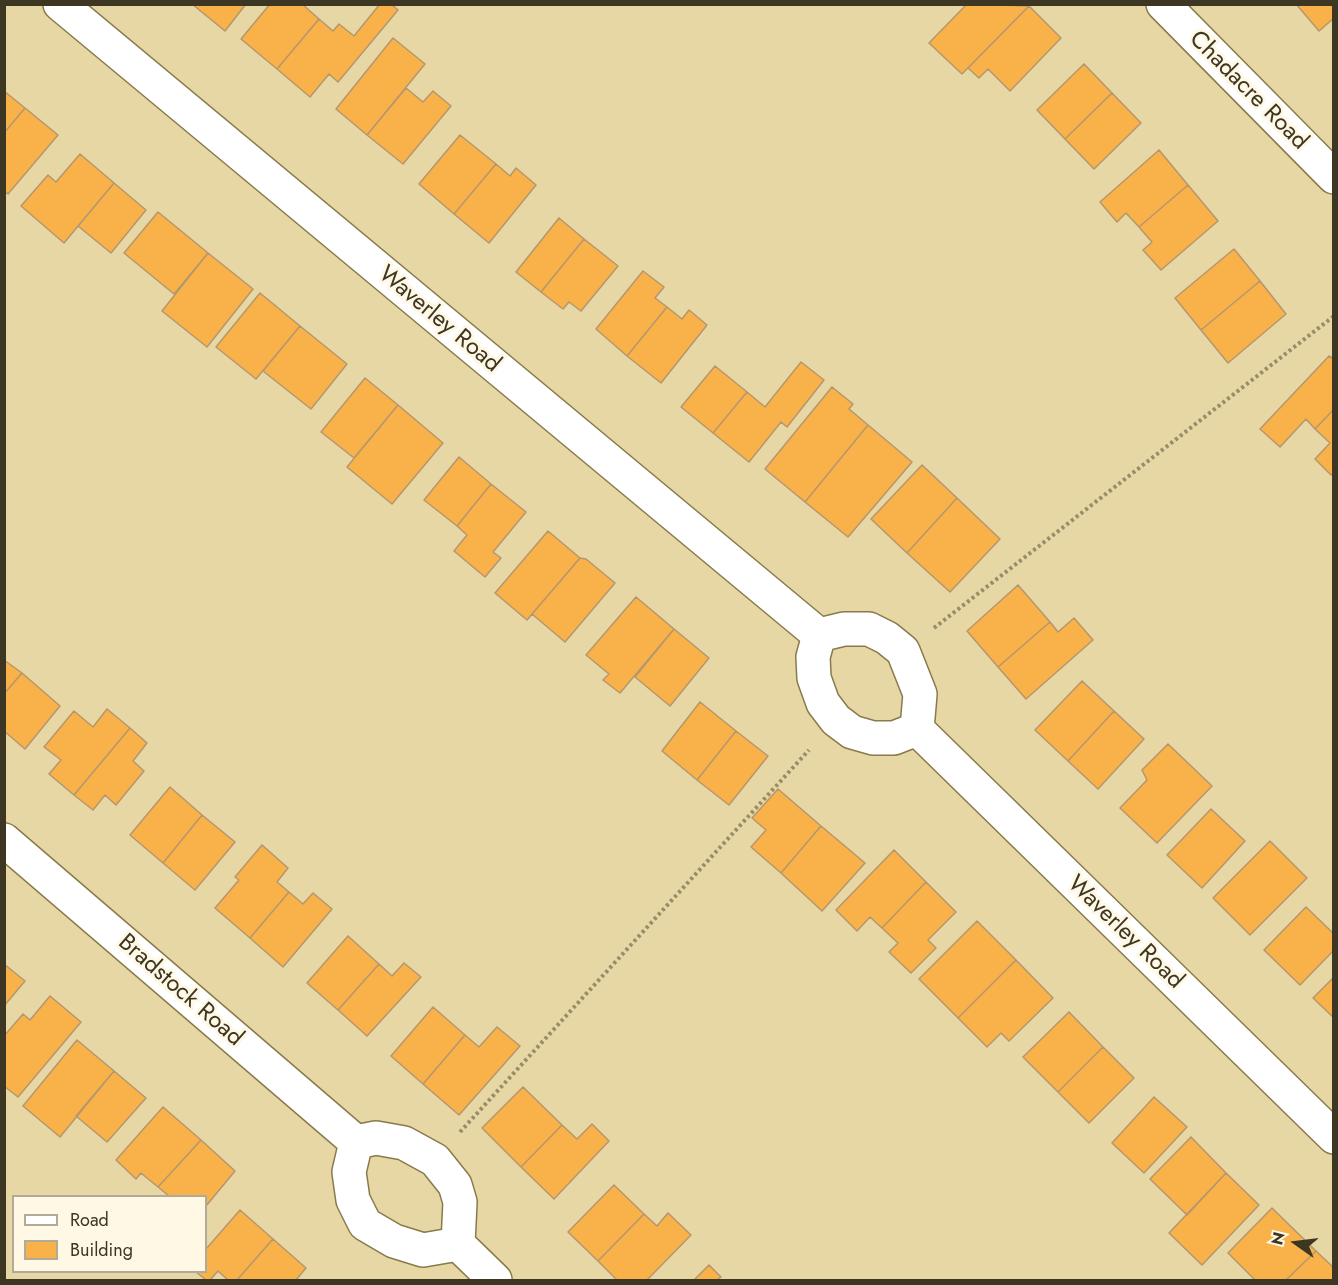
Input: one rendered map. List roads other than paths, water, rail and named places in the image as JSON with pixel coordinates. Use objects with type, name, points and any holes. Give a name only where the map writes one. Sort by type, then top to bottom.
[{"type":"street","name":"Waverley Road","points":[[60,4],[819,635]]},
{"type":"street","name":"Chadacre Road","points":[[1163,4],[1334,177]]},
{"type":"street","points":[[844,629],[869,629],[887,638],[903,651],[920,694],[917,729],[894,738],[873,738],[852,732],[836,720],[823,703],[814,678],[813,657],[819,635],[844,629]]},
{"type":"street","name":"Waverley Road","points":[[917,729],[1334,1137]]},
{"type":"street","name":"Bradstock Road","points":[[4,840],[356,1142]]},
{"type":"street","points":[[458,1244],[423,1250],[394,1241],[365,1224],[353,1200],[349,1172],[356,1142],[376,1138],[404,1143],[435,1160],[455,1185],[460,1202],[458,1244],[495,1281]]}]
